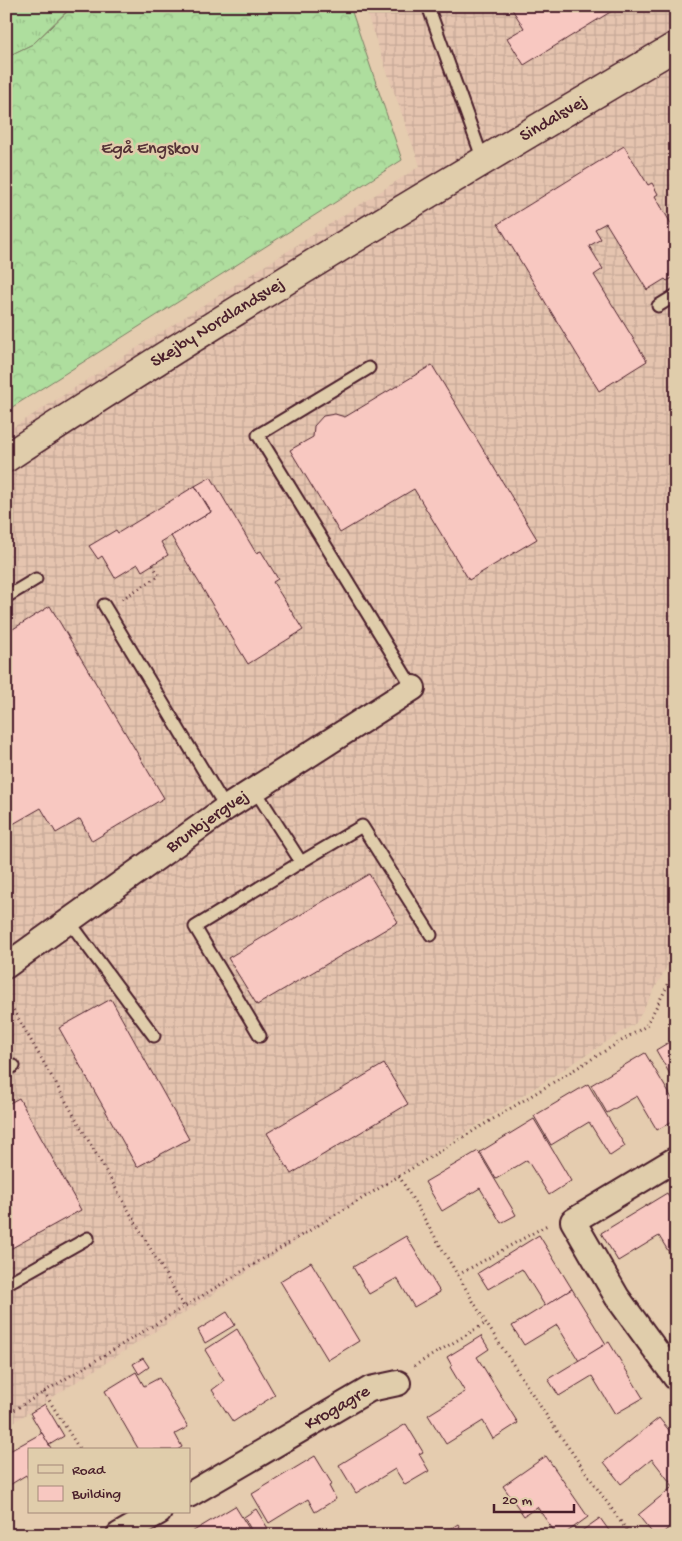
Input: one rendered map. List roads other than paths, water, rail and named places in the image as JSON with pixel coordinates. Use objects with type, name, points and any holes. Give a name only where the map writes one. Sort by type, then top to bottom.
[{"type":"street","name":"Sindalsvej","points":[[430,192],[676,46]]},
{"type":"street","name":"Skejby Nordlandsvej","points":[[6,458],[107,392],[430,192]]},
{"type":"street","name":"Brunbjergvej","points":[[6,966],[226,808],[413,688]]},
{"type":"street","points":[[676,1159],[573,1221],[617,1297],[676,1378]]},
{"type":"street","name":"Krogagre","points":[[190,1494],[370,1389],[398,1383]]},
{"type":"street","points":[[119,1535],[156,1514]]},
{"type":"lane","points":[[428,6],[483,160]]},
{"type":"lane","points":[[658,306],[676,295]]},
{"type":"lane","points":[[369,368],[258,435],[413,688]]},
{"type":"lane","points":[[6,597],[36,579]]},
{"type":"lane","points":[[105,607],[226,808]]},
{"type":"lane","points":[[255,790],[302,862]]},
{"type":"lane","points":[[260,1036],[195,927],[362,826],[431,935]]},
{"type":"lane","points":[[69,921],[154,1036]]},
{"type":"lane","points":[[6,1284],[88,1238]]},
{"type":"park label","name":"Egå Engskov","points":[[150,149]]}]
